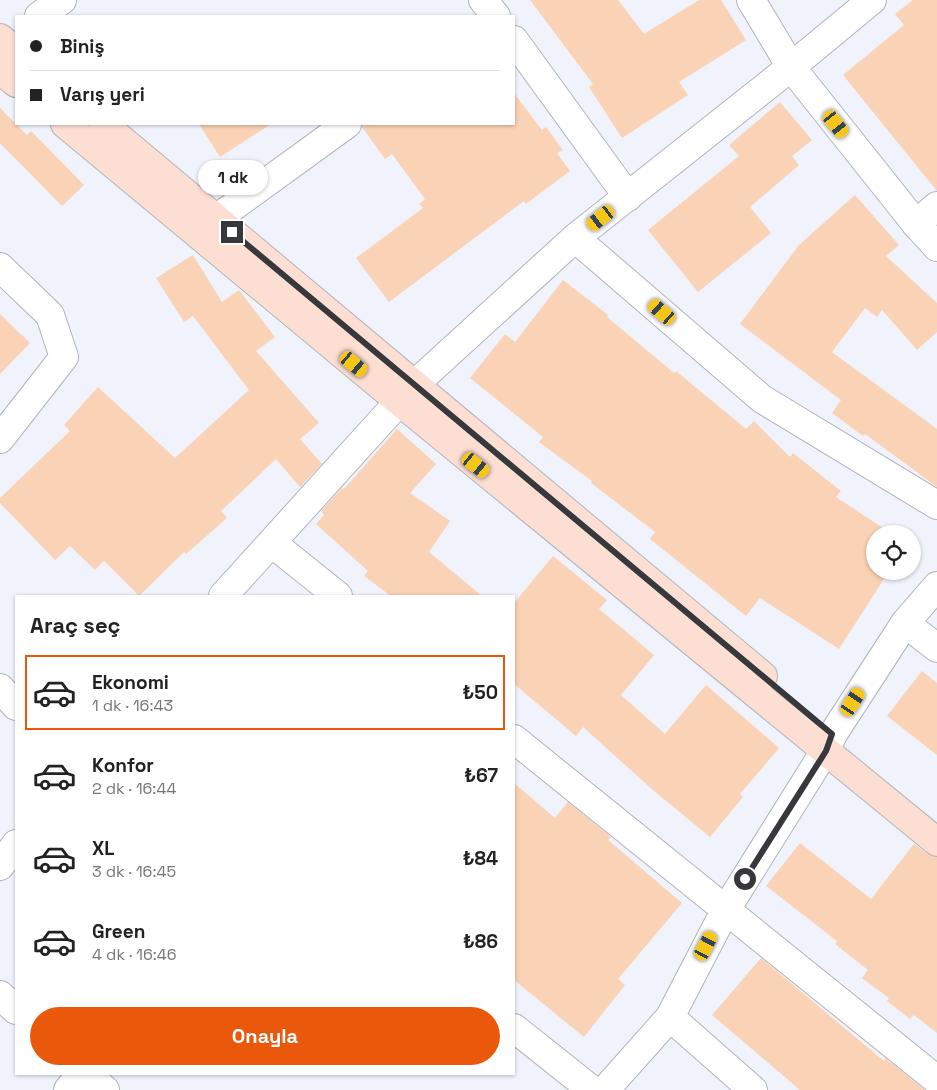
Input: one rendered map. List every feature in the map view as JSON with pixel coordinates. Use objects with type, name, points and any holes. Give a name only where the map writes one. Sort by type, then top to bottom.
[{"type":"street","points":[[40,15],[62,0]]},
{"type":"street","points":[[751,0],[791,67],[916,224],[937,247]]},
{"type":"street","points":[[224,595],[407,393],[575,238],[791,67],[872,0]]},
{"type":"street","points":[[515,41],[628,197]]},
{"type":"street","points":[[0,70],[15,82]]},
{"type":"street","points":[[66,125],[407,393],[829,743],[937,842]]},
{"type":"street","points":[[104,125],[216,219],[407,393]]},
{"type":"street","points":[[216,219],[346,125]]},
{"type":"street","points":[[916,224],[937,206]]},
{"type":"street","points":[[575,238],[762,399],[937,505]]},
{"type":"street","points":[[0,267],[50,316],[64,357],[0,439]]},
{"type":"street","points":[[272,543],[337,595]]},
{"type":"street","points":[[605,1090],[670,1016],[725,911],[829,743],[905,622],[937,586]]},
{"type":"street","points":[[905,622],[937,648]]},
{"type":"street","points":[[0,688],[15,705]]},
{"type":"street","points":[[515,740],[937,1080]]},
{"type":"street","points":[[829,743],[937,818]]},
{"type":"street","points":[[0,866],[15,845]]},
{"type":"street","points":[[0,996],[15,1009]]},
{"type":"street","points":[[670,1016],[753,1090]]},
{"type":"street","points":[[515,1029],[592,1090]]},
{"type":"street","points":[[68,1090],[80,1075]]},
{"type":"street","points":[[87,1075],[105,1090]]},
{"type":"building","points":[[530,0],[618,0],[644,34],[699,0],[721,0],[746,40],[679,82],[688,95],[622,138],[589,87],[593,84]]},
{"type":"building","points":[[913,0],[937,0],[937,191],[843,75],[904,25],[895,14]]},
{"type":"building","points":[[515,94],[542,130],[546,127],[563,150],[557,153],[570,171],[526,204],[524,201],[389,302],[356,258],[423,208],[419,204],[425,199],[392,154],[385,159],[362,125],[515,125]]},
{"type":"building","points":[[780,102],[812,140],[792,156],[799,165],[750,207],[771,233],[698,292],[648,230],[739,156],[729,145]]},
{"type":"building","points":[[0,108],[27,135],[31,131],[84,185],[62,206],[0,143]]},
{"type":"building","points":[[200,125],[269,125],[220,157]]},
{"type":"building","points":[[855,195],[899,245],[886,256],[937,303],[937,332],[917,350],[882,310],[877,317],[865,308],[832,352],[937,429],[937,487],[865,434],[863,436],[832,413],[841,400],[740,324],[799,245]]},
{"type":"building","points":[[193,255],[222,302],[239,290],[275,337],[256,351],[319,423],[300,439],[322,464],[300,487],[276,459],[221,511],[227,518],[186,554],[184,552],[138,595],[104,561],[95,570],[70,546],[55,560],[0,503],[0,498],[70,431],[64,425],[98,387],[175,458],[249,390],[193,316],[184,322],[156,278]]},
{"type":"building","points":[[563,280],[608,315],[607,317],[674,373],[676,371],[746,429],[754,421],[790,457],[793,453],[841,491],[836,497],[878,525],[866,525],[866,580],[883,580],[839,649],[760,598],[746,616],[650,539],[655,532],[591,483],[592,481],[539,442],[543,437],[470,378],[505,334],[515,342]]},
{"type":"building","points":[[0,314],[30,343],[0,374]]},
{"type":"building","points":[[397,429],[436,464],[410,493],[450,521],[429,552],[481,595],[390,595],[364,576],[368,571],[316,524],[324,515],[321,511],[342,488],[344,489]]},
{"type":"building","points":[[553,556],[607,600],[599,609],[654,655],[621,695],[665,734],[706,685],[779,748],[740,794],[743,797],[710,837],[654,791],[583,727],[576,736],[515,685],[515,602]]},
{"type":"building","points":[[922,671],[937,683],[937,755],[887,716]]},
{"type":"building","points":[[515,784],[555,818],[568,802],[611,837],[608,840],[682,903],[618,979],[625,985],[584,1037],[515,981]]},
{"type":"building","points":[[800,843],[871,899],[914,844],[928,854],[937,857],[937,1033],[914,1015],[910,1019],[887,1001],[889,998],[862,978],[868,970],[835,944],[837,941],[766,886]]},
{"type":"building","points":[[761,958],[884,1061],[885,1058],[925,1090],[800,1090],[712,1015]]},
{"type":"route","points":[[232,232],[832,734],[826,751],[745,879]]}]
